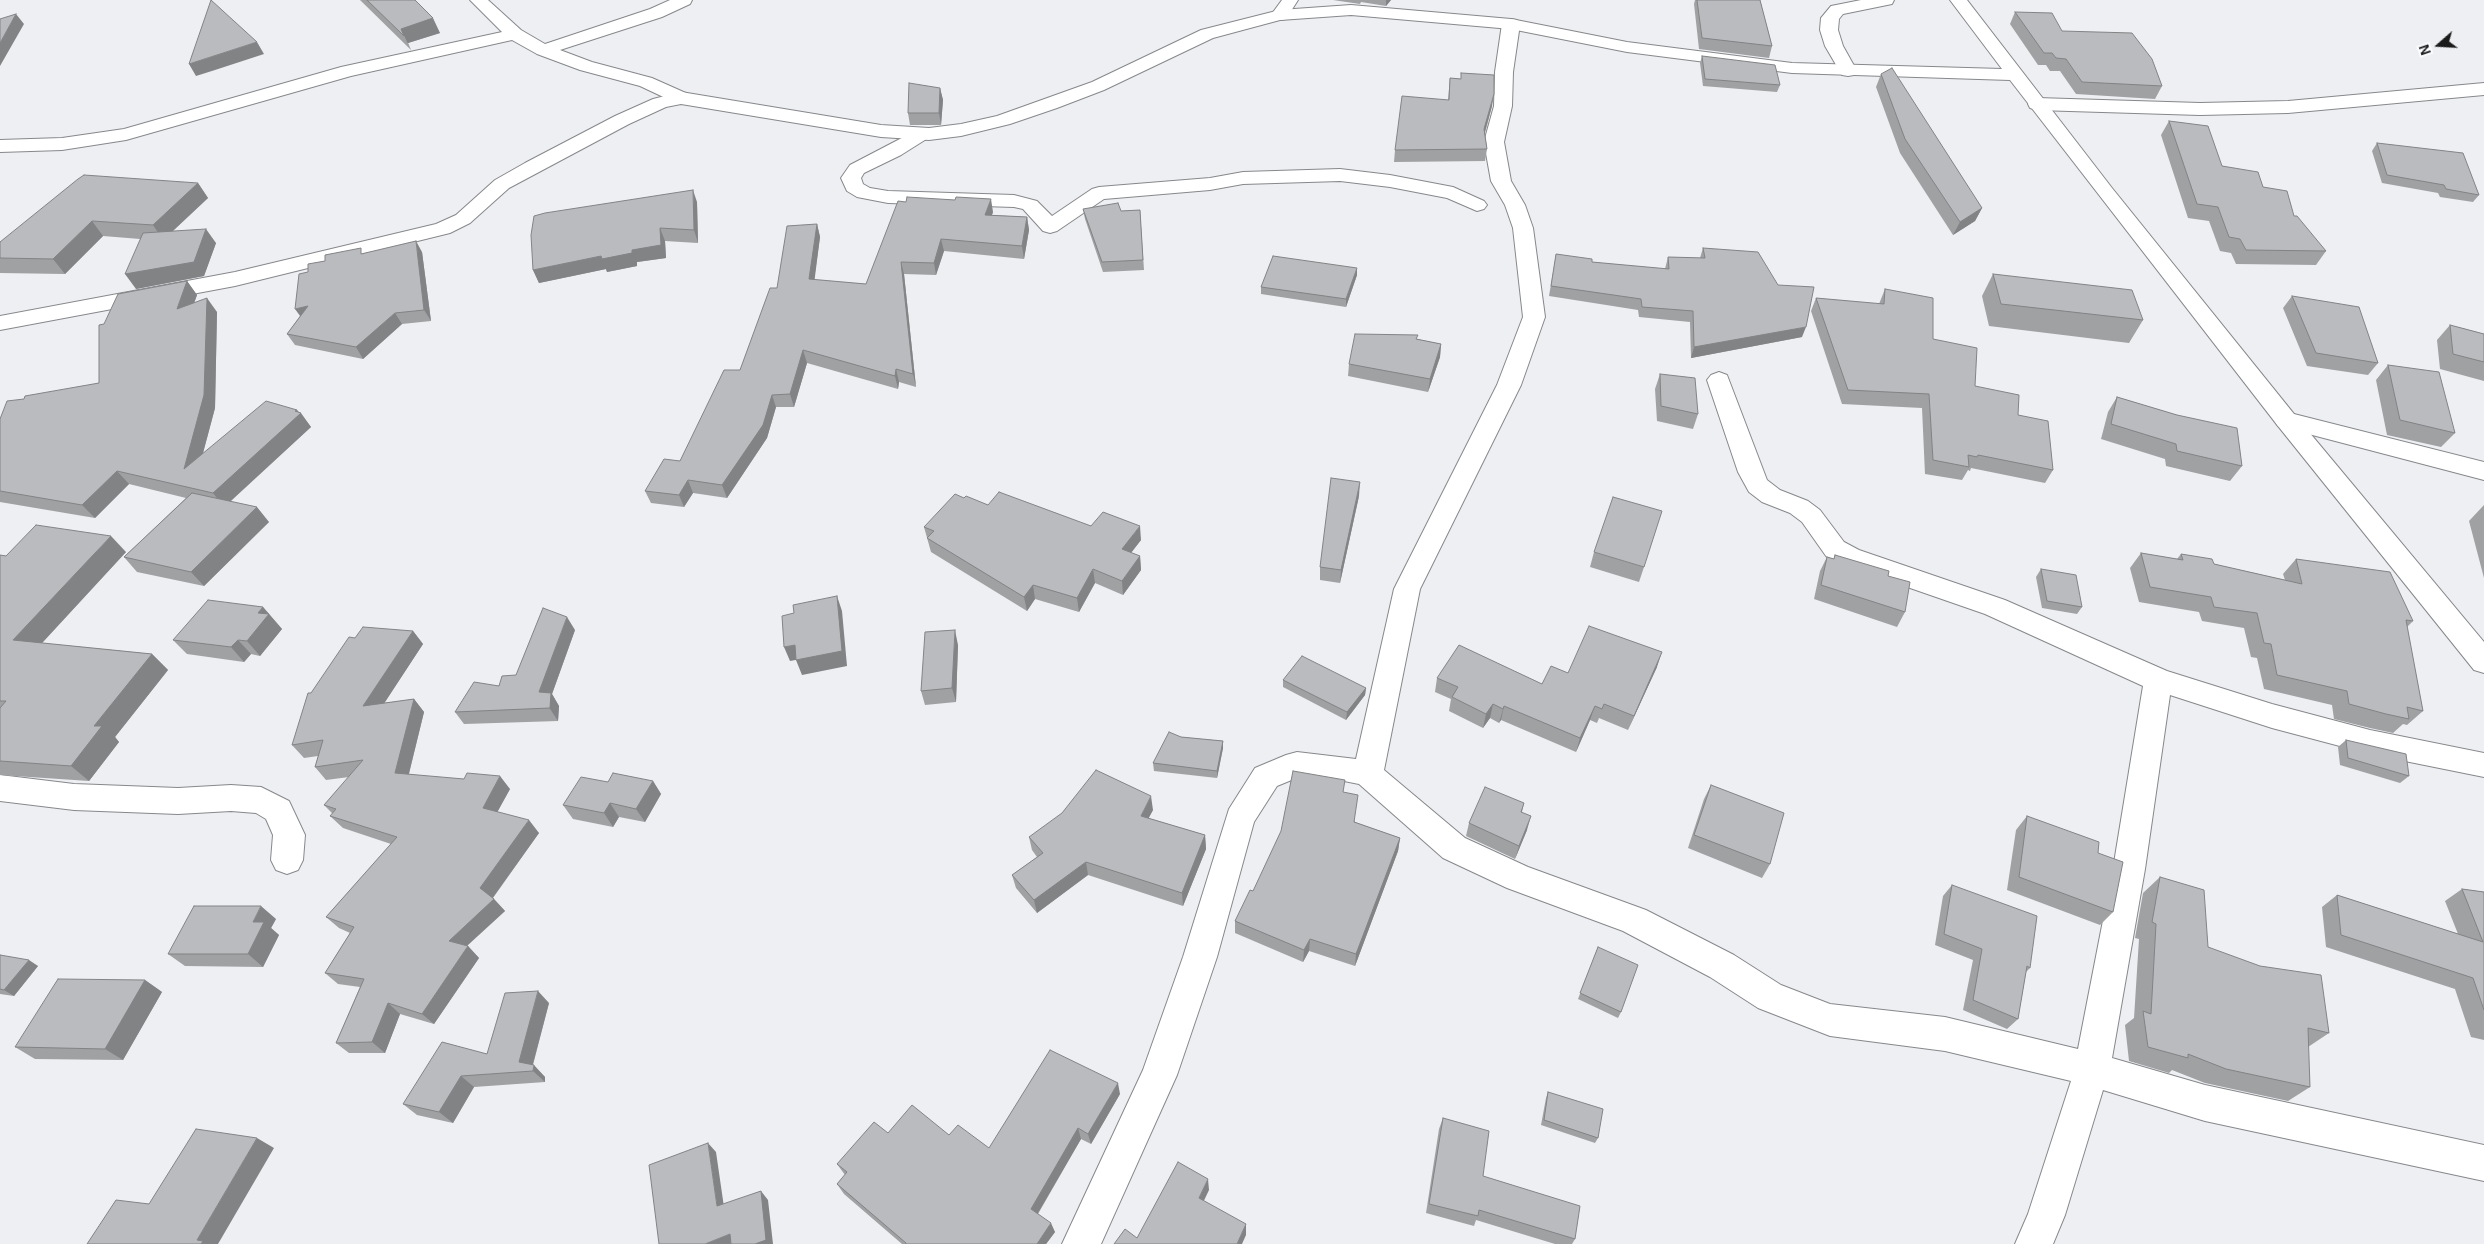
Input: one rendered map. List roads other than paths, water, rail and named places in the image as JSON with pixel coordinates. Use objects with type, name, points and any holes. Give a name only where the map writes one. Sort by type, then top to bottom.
[{"type":"street","points":[[478,0],[516,34],[543,50],[586,66],[646,82],[681,98],[881,131],[921,134],[961,130],[1003,120],[1098,86],[1208,34],[1285,8],[1351,10],[1511,24],[1671,54],[1792,68],[2015,75]]},
{"type":"street","points":[[543,50],[656,13],[684,0]]},
{"type":"street","points":[[1848,71],[1834,46],[1829,30],[1830,18],[1837,10],[1886,0]]},
{"type":"street","points":[[1958,0],[2037,104],[2286,420],[2484,662]]},
{"type":"street","points":[[1368,774],[1408,589],[1509,386],[1534,318],[1523,228],[1502,181],[1494,142],[1503,106],[1504,72],[1511,24]]},
{"type":"street","points":[[0,146],[62,144],[126,134],[347,71],[516,34]]},
{"type":"street","points":[[2037,104],[2200,109],[2288,107],[2484,89]]},
{"type":"street","points":[[0,323],[235,279],[443,229],[463,219],[502,184],[532,167],[622,120],[660,103],[681,98]]},
{"type":"street","points":[[921,134],[894,151],[857,169],[851,178],[854,187],[864,193],[888,197],[1022,203],[1030,205],[1050,227],[1099,192],[1210,184],[1243,178],[1340,175],[1390,181],[1453,193],[1477,205]]},
{"type":"street","points":[[1719,380],[1750,472],[1758,486],[1771,496],[1799,507],[1811,516],[1835,548],[1850,558],[1994,607],[2158,680],[2272,716],[2370,742],[2484,765]]},
{"type":"street","points":[[2286,420],[2484,472]]},
{"type":"street","points":[[2034,1244],[2046,1215],[2092,1069],[2129,869],[2158,680]]},
{"type":"street","points":[[1081,1244],[1159,1075],[1200,957],[1240,818],[1266,777],[1297,764],[1344,768],[1368,774],[1454,848],[1518,878],[1634,920],[1722,966],[1770,998],[1830,1020],[1945,1034],[2092,1069],[2205,1103],[2484,1163]]},
{"type":"street","points":[[0,788],[74,797],[178,801],[231,798],[260,800],[278,810],[289,835],[287,860]]}]
